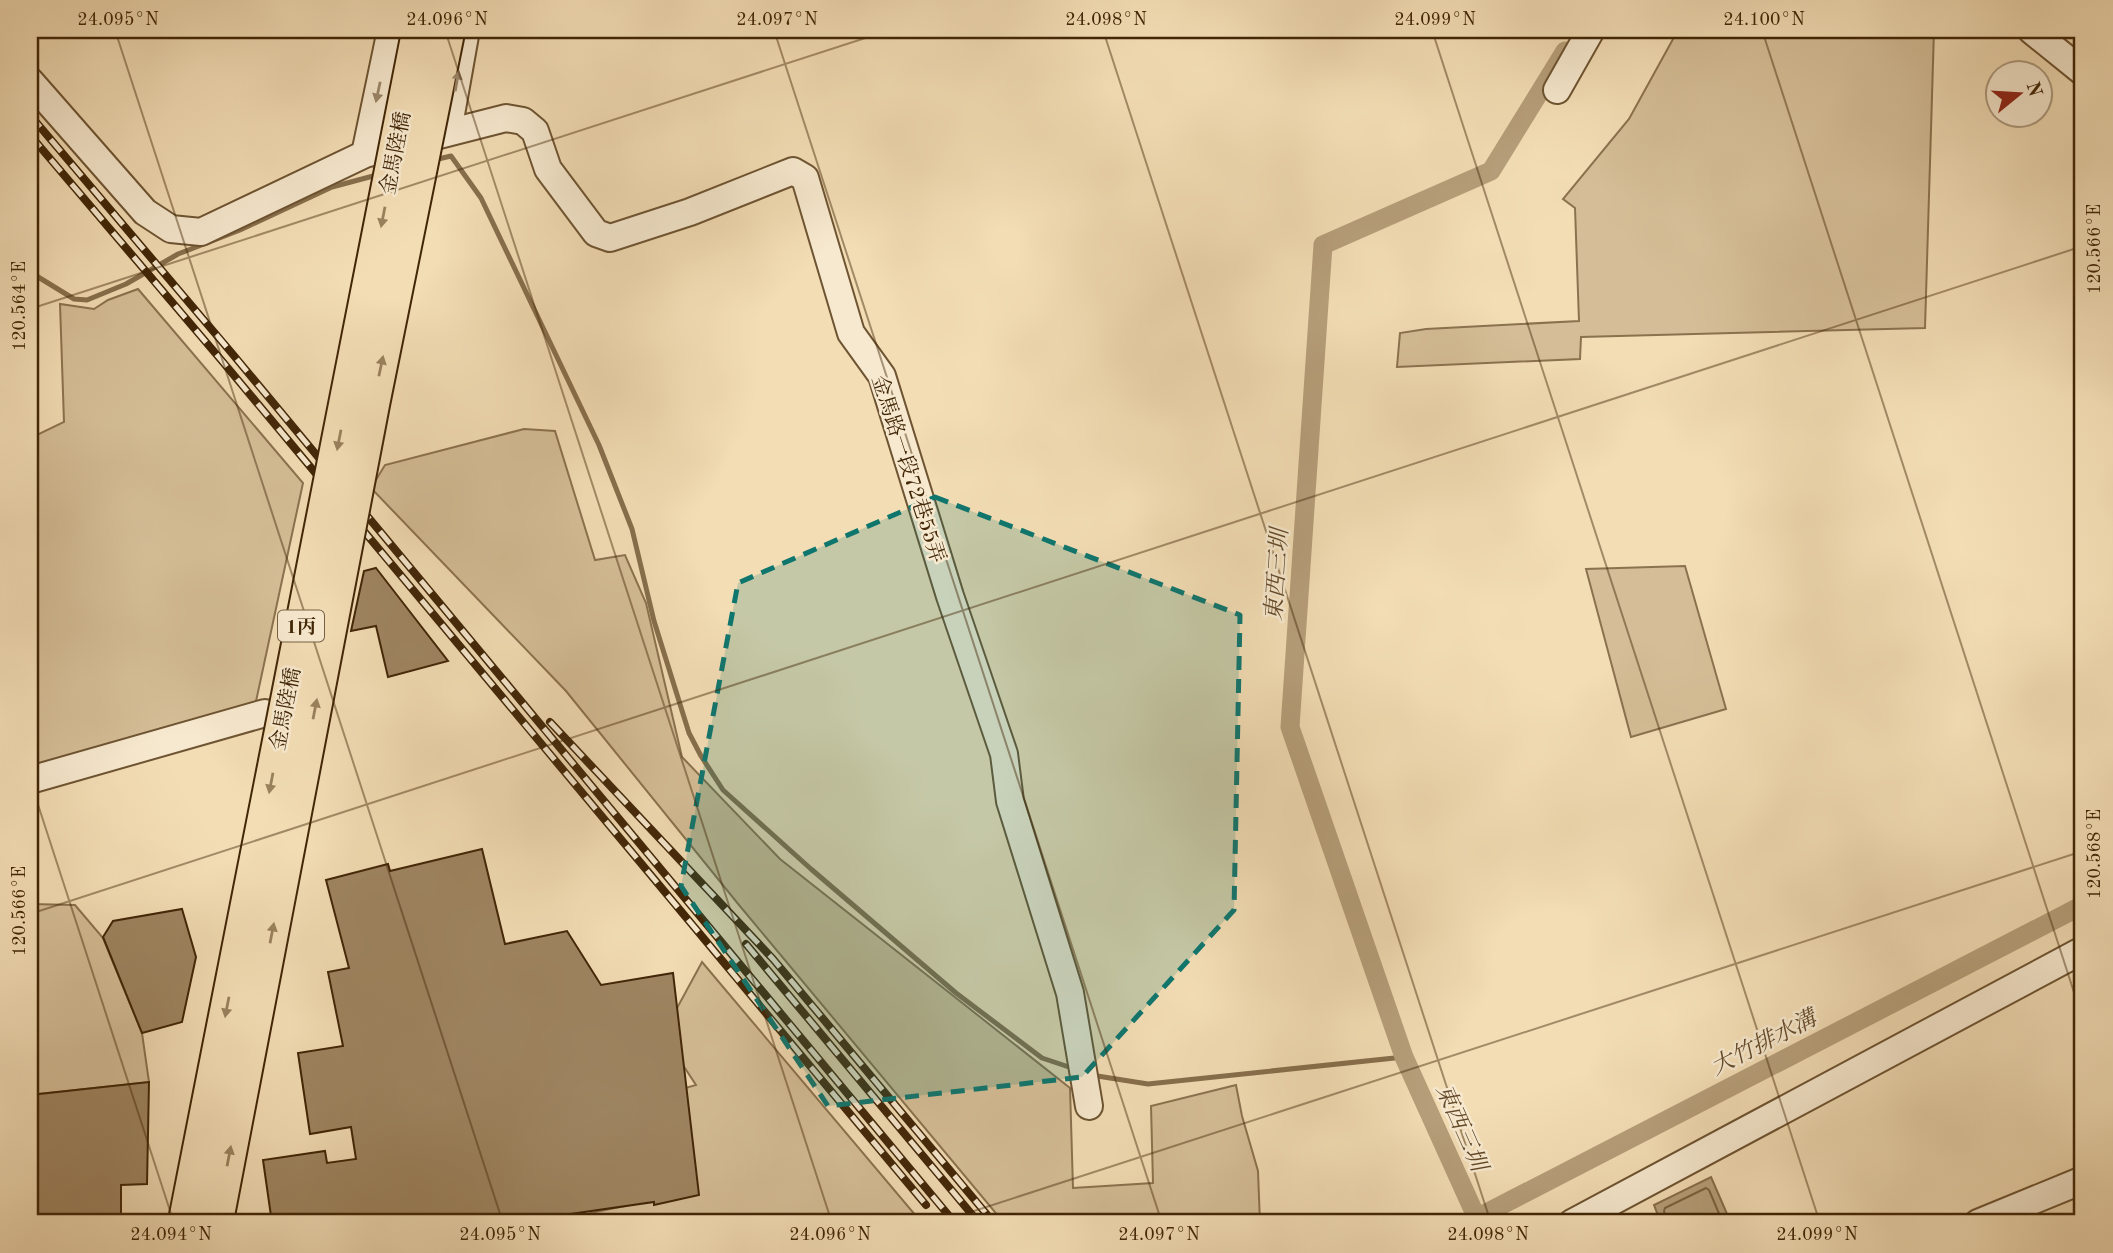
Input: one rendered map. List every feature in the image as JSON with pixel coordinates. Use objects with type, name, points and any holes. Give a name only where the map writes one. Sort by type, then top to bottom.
[{"type":"main road","name":"金馬陸橋","points":[[185,1223],[419,30]]},
{"type":"main road","name":"金馬陸橋","points":[[216,1223],[448,30]]},
{"type":"street","points":[[365,154],[391,30]]},
{"type":"street","points":[[30,81],[145,212],[171,229],[201,232],[365,154],[448,131],[466,30]]},
{"type":"street","points":[[1557,90],[1591,30]]},
{"type":"street","points":[[2031,30],[2083,72]]},
{"type":"street","name":"金馬路一段72巷55弄","points":[[448,131],[506,118],[523,121],[535,131],[548,169],[581,214],[596,233],[610,238],[690,212],[793,171],[805,178],[851,333],[882,376],[950,596],[1004,754],[1010,801],[1070,993],[1089,1106]]},
{"type":"street","points":[[30,780],[265,713]]},
{"type":"street","points":[[1572,1223],[2083,950]]},
{"type":"street","points":[[1978,1223],[2083,1180]]},
{"type":"highlighted area","points":[[935,497],[1240,615],[1234,910],[1082,1077],[828,1106],[681,886],[738,583]]},
{"type":"shaded area","points":[[1678,30],[1934,30],[1925,328],[1581,337],[1580,359],[1397,367],[1400,333],[1426,329],[1579,321],[1575,208],[1563,199],[1629,119]]},
{"type":"shaded area","points":[[138,289],[303,483],[255,706],[30,772],[30,433],[37,435],[64,422],[60,304],[94,309],[108,300]]},
{"type":"shaded area","points":[[524,429],[555,431],[595,560],[625,555],[646,603],[682,757],[780,859],[1070,1088],[1073,1188],[1153,1183],[1151,1106],[1236,1085],[1258,1171],[1260,1223],[1004,1223],[739,905],[566,691],[371,488],[385,465]]},
{"type":"shaded area","points":[[1685,566],[1726,709],[1631,737],[1586,569]]},
{"type":"shaded area","points":[[30,904],[75,905],[103,938],[142,1033],[149,1082],[30,1095]]},
{"type":"shaded area","points":[[702,962],[922,1223],[417,1223],[570,1198],[586,1214],[670,1197],[682,1089],[696,1085],[677,1056],[670,1021]]},
{"type":"water","points":[[1711,1177],[1731,1223],[1661,1223],[1654,1205]]},
{"type":"building","points":[[376,568],[448,661],[388,677],[376,626],[351,631],[364,571]]},
{"type":"building","points":[[482,849],[505,944],[567,931],[601,985],[673,973],[699,1195],[654,1205],[654,1202],[508,1223],[272,1223],[263,1160],[325,1151],[327,1163],[356,1159],[351,1127],[310,1134],[298,1053],[343,1046],[328,972],[349,968],[326,880],[388,864],[390,871]]},
{"type":"building","points":[[182,909],[196,957],[182,1022],[142,1033],[103,937],[113,921]]},
{"type":"building","points":[[149,1082],[147,1184],[121,1185],[121,1223],[30,1223],[30,1095]]},
{"type":"waterway","name":"東西三圳","points":[[1479,1223],[1404,1057],[1290,727],[1323,245],[1491,171],[1565,51]]},
{"type":"waterway","points":[[434,160],[451,156],[481,198],[599,445],[632,529],[654,621],[689,733],[723,790],[956,993],[1042,1058],[1075,1069]]},
{"type":"waterway","points":[[30,272],[74,299],[87,300],[126,284],[178,254],[240,230],[332,187],[377,175]]},
{"type":"waterway","name":"大竹排水溝","points":[[1467,1223],[2083,905]]},
{"type":"waterway","points":[[1091,1075],[1148,1084],[1404,1057]]},
{"type":"railway","points":[[30,115],[230,351],[955,1223]]},
{"type":"railway","points":[[30,135],[222,361],[926,1205]]},
{"type":"railway","points":[[550,722],[773,959],[994,1223]]},
{"type":"railway","points":[[746,944],[979,1223]]}]
